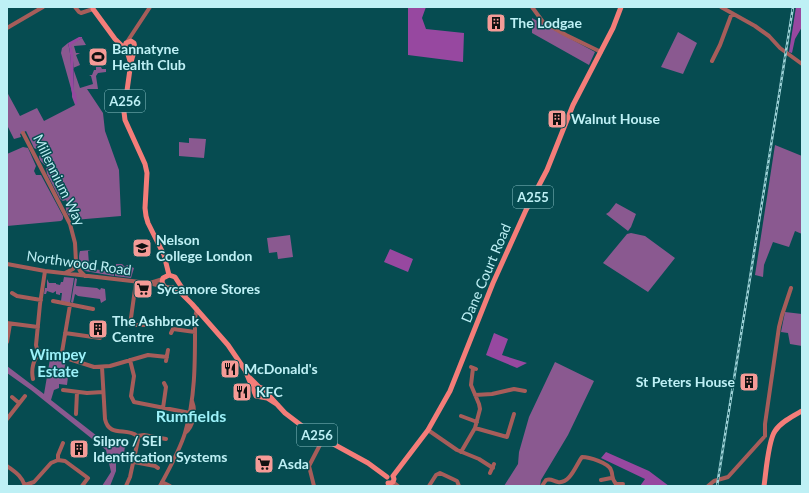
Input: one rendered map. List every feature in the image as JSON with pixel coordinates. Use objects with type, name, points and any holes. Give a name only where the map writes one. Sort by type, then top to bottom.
[{"type":"main road","name":"Dane Court Road","points":[[389,481],[428,430],[455,380],[493,283],[526,210],[547,170],[576,99],[613,28],[621,7]]},
{"type":"main road","name":"A256","points":[[93,8],[115,39],[126,51],[131,62]]},
{"type":"main road","points":[[115,39],[127,43],[131,41],[134,43]]},
{"type":"main road","name":"A256","points":[[126,51],[125,46],[127,43]]},
{"type":"main road","name":"A256","points":[[134,43],[136,46],[131,62],[124,112],[125,120],[145,164],[147,173],[146,216],[164,255],[169,274]]},
{"type":"main road","points":[[126,51],[134,51]]},
{"type":"main road","name":"A256","points":[[162,253],[162,284],[165,288]]},
{"type":"main road","points":[[163,278],[169,274],[174,276],[190,298],[192,304]]},
{"type":"main road","points":[[173,288],[176,285],[176,280]]},
{"type":"main road","points":[[165,288],[173,288],[178,290],[197,309],[228,345],[240,362],[249,377],[256,396],[262,397],[264,391],[249,377]]},
{"type":"main road","points":[[255,391],[256,388],[259,387]]},
{"type":"main road","name":"A256","points":[[264,391],[300,424],[323,439],[368,463],[389,481]]},
{"type":"main road","name":"A256","points":[[262,397],[267,398],[278,405]]},
{"type":"main road","points":[[764,486],[772,436],[778,428],[802,411]]},
{"type":"street","points":[[7,28],[43,7]]},
{"type":"street","points":[[75,7],[81,13],[93,8]]},
{"type":"street","points":[[127,43],[150,7]]},
{"type":"street","points":[[532,7],[543,22],[601,52]]},
{"type":"street","points":[[721,7],[769,36],[780,48],[802,64]]},
{"type":"street","points":[[712,61],[720,45],[732,13]]},
{"type":"street","points":[[134,43],[137,28]]},
{"type":"street","name":"Millennium Way","points":[[23,133],[70,224],[75,243],[76,262]]},
{"type":"street","points":[[63,273],[73,269],[76,262]]},
{"type":"street","points":[[76,262],[80,271],[86,276]]},
{"type":"street","name":"Northwood Road","points":[[7,264],[45,271],[136,282],[165,288]]},
{"type":"street","points":[[45,271],[40,300],[36,345],[40,352],[45,355],[86,365],[102,367],[148,355],[166,359],[168,350]]},
{"type":"street","name":"Northwood Road","points":[[149,284],[163,278]]},
{"type":"street","points":[[136,282],[130,324],[152,326]]},
{"type":"street","points":[[708,486],[714,481],[728,477],[765,436],[765,424],[779,327],[791,288]]},
{"type":"street","points":[[12,293],[17,296],[40,300]]},
{"type":"street","points":[[53,302],[93,309]]},
{"type":"street","points":[[61,358],[70,305]]},
{"type":"street","points":[[170,486],[161,484],[180,446],[190,413],[195,371],[195,318],[197,309]]},
{"type":"street","points":[[7,342],[8,323],[38,327]]},
{"type":"street","points":[[171,333],[173,329],[195,332]]},
{"type":"street","points":[[65,333],[100,338]]},
{"type":"street","points":[[33,379],[32,375],[35,357],[40,352]]},
{"type":"street","points":[[130,360],[134,376],[131,396],[133,401],[137,404],[190,413]]},
{"type":"street","points":[[102,367],[105,419],[108,426],[112,430],[133,433],[137,436],[144,435],[166,439]]},
{"type":"street","points":[[461,452],[475,428],[480,409],[471,385],[474,368]]},
{"type":"street","points":[[163,408],[166,387],[164,383]]},
{"type":"street","points":[[475,395],[492,394],[514,389],[525,391]]},
{"type":"street","points":[[63,390],[77,392],[103,392]]},
{"type":"street","points":[[76,414],[77,392]]},
{"type":"street","points":[[7,418],[25,396]]},
{"type":"street","points":[[12,397],[20,403]]},
{"type":"street","points":[[185,433],[189,430],[194,416],[194,405],[192,400]]},
{"type":"street","points":[[461,416],[476,422]]},
{"type":"street","points":[[475,428],[507,438],[515,416]]},
{"type":"street","points":[[428,430],[461,452],[494,466],[490,473]]},
{"type":"street","points":[[126,486],[134,462],[138,440],[137,436]]},
{"type":"street","points":[[765,436],[772,436]]},
{"type":"street","points":[[314,486],[309,466],[323,439]]},
{"type":"street","points":[[58,460],[58,455],[64,443]]},
{"type":"street","points":[[542,486],[546,480],[549,479],[562,482],[570,477],[582,458],[586,457],[599,461],[609,467],[612,470],[611,478],[616,484],[623,484]]},
{"type":"street","points":[[7,466],[19,474],[23,479],[25,486],[34,482],[51,463],[58,460],[65,462],[88,478],[82,486]]},
{"type":"street","points":[[134,462],[156,466],[158,468]]},
{"type":"street","points":[[429,486],[436,475],[440,473],[457,481],[459,486]]},
{"type":"street","points":[[601,480],[611,478]]},
{"type":"street","points":[[389,481],[398,486]]},
{"type":"shaded area","points":[[408,7],[426,7],[422,18],[426,29],[464,33],[463,62],[408,55]]},
{"type":"shaded area","points":[[796,7],[802,7],[802,27],[795,39],[792,53],[789,52]]},
{"type":"shaded area","points":[[532,18],[595,52],[589,65],[532,33]]},
{"type":"shaded area","points":[[678,32],[697,43],[683,74],[661,67]]},
{"type":"shaded area","points":[[79,37],[82,38],[71,45],[73,53],[76,105],[71,90],[70,51],[68,43]]},
{"type":"shaded area","points":[[82,38],[86,45],[74,46],[76,53],[80,53],[76,55],[80,65],[74,68],[70,44]]},
{"type":"shaded area","points":[[68,43],[71,60],[72,91],[74,91],[74,70],[80,88],[93,84],[91,76],[89,75],[92,75],[94,70],[96,70],[96,67],[106,69],[106,72],[98,73],[96,76],[98,89],[87,89],[103,113],[105,131],[119,170],[121,216],[72,219],[67,212],[66,206],[68,204],[66,200],[63,201],[60,199],[47,174],[46,166],[41,162],[39,156],[42,154],[40,149],[34,148],[26,131],[20,134],[21,137],[14,139],[7,125],[7,92],[20,116],[37,108],[44,121],[75,105],[61,53],[62,48]]},
{"type":"shaded area","points":[[189,138],[206,139],[204,158],[179,156],[179,142],[189,143]]},
{"type":"shaded area","points":[[775,145],[802,156],[802,234],[795,231],[789,247],[773,242],[764,265],[763,277],[755,275]]},
{"type":"shaded area","points":[[23,147],[28,148],[36,166],[34,171],[36,175],[41,175],[63,216],[61,221],[7,226],[7,154]]},
{"type":"shaded area","points":[[616,203],[636,214],[628,231],[606,214]]},
{"type":"shaded area","points":[[631,233],[645,236],[675,258],[648,292],[603,263],[627,234]]},
{"type":"shaded area","points":[[290,235],[293,257],[278,259],[277,252],[269,253],[267,238]]},
{"type":"shaded area","points":[[390,249],[413,259],[408,272],[384,262]]},
{"type":"shaded area","points":[[91,250],[88,251],[89,264],[93,269],[114,272],[114,276],[85,271],[81,267],[79,256],[80,251]]},
{"type":"shaded area","points":[[116,264],[122,264],[125,267],[127,265],[134,268],[131,278],[115,276]]},
{"type":"shaded area","points":[[64,277],[74,278],[70,303],[61,301],[62,293],[60,293],[60,295],[56,294],[56,291],[53,293],[47,291],[46,294],[44,294],[45,288],[47,288],[47,279],[49,283],[56,283],[60,285],[61,282],[63,282]]},
{"type":"shaded area","points":[[75,278],[77,279],[76,286],[97,288],[100,290],[101,288],[105,289],[106,300],[101,303],[100,299],[78,296],[75,294],[73,303],[71,302]]},
{"type":"shaded area","points":[[785,312],[802,314],[802,346],[790,344],[788,333],[781,332]]},
{"type":"shaded area","points":[[494,333],[508,339],[502,355],[527,363],[517,368],[486,355]]},
{"type":"shaded area","points":[[50,359],[66,361],[63,375],[68,377],[67,385],[59,384],[59,388],[54,390],[51,400],[106,443],[125,446],[123,461],[116,460],[116,471],[110,486],[102,486],[111,472],[106,450],[31,390],[7,373],[7,366],[44,394]]},
{"type":"shaded area","points":[[555,362],[594,381],[568,435],[541,480],[540,486],[504,486],[518,464],[519,452],[529,417]]},
{"type":"shaded area","points":[[606,452],[649,471],[669,486],[640,486],[645,479],[601,458]]},
{"type":"railway","points":[[717,486],[793,7]]},
{"type":"place","name":"The Lodgae","points":[[496,23]]},
{"type":"place","name":"Bannatyne Health Club","points":[[98,57]]},
{"type":"place","name":"Walnut House","points":[[557,119]]},
{"type":"place","name":"Nelson College London","points":[[142,248]]},
{"type":"place","name":"Sycamore Stores","points":[[143,289]]},
{"type":"place","name":"The Ashbrook Centre","points":[[98,329]]},
{"type":"place","name":"McDonald's","points":[[230,369]]},
{"type":"place","name":"St Peters House","points":[[749,382]]},
{"type":"place","name":"KFC","points":[[242,392]]},
{"type":"place","name":"Silpro / SEI Identifcation Systems","points":[[79,449]]},
{"type":"place","name":"Asda","points":[[264,464]]},
{"type":"district","name":"Wimpey Estate","points":[[58,364]]},
{"type":"district","name":"Rumfields","points":[[191,416]]}]
